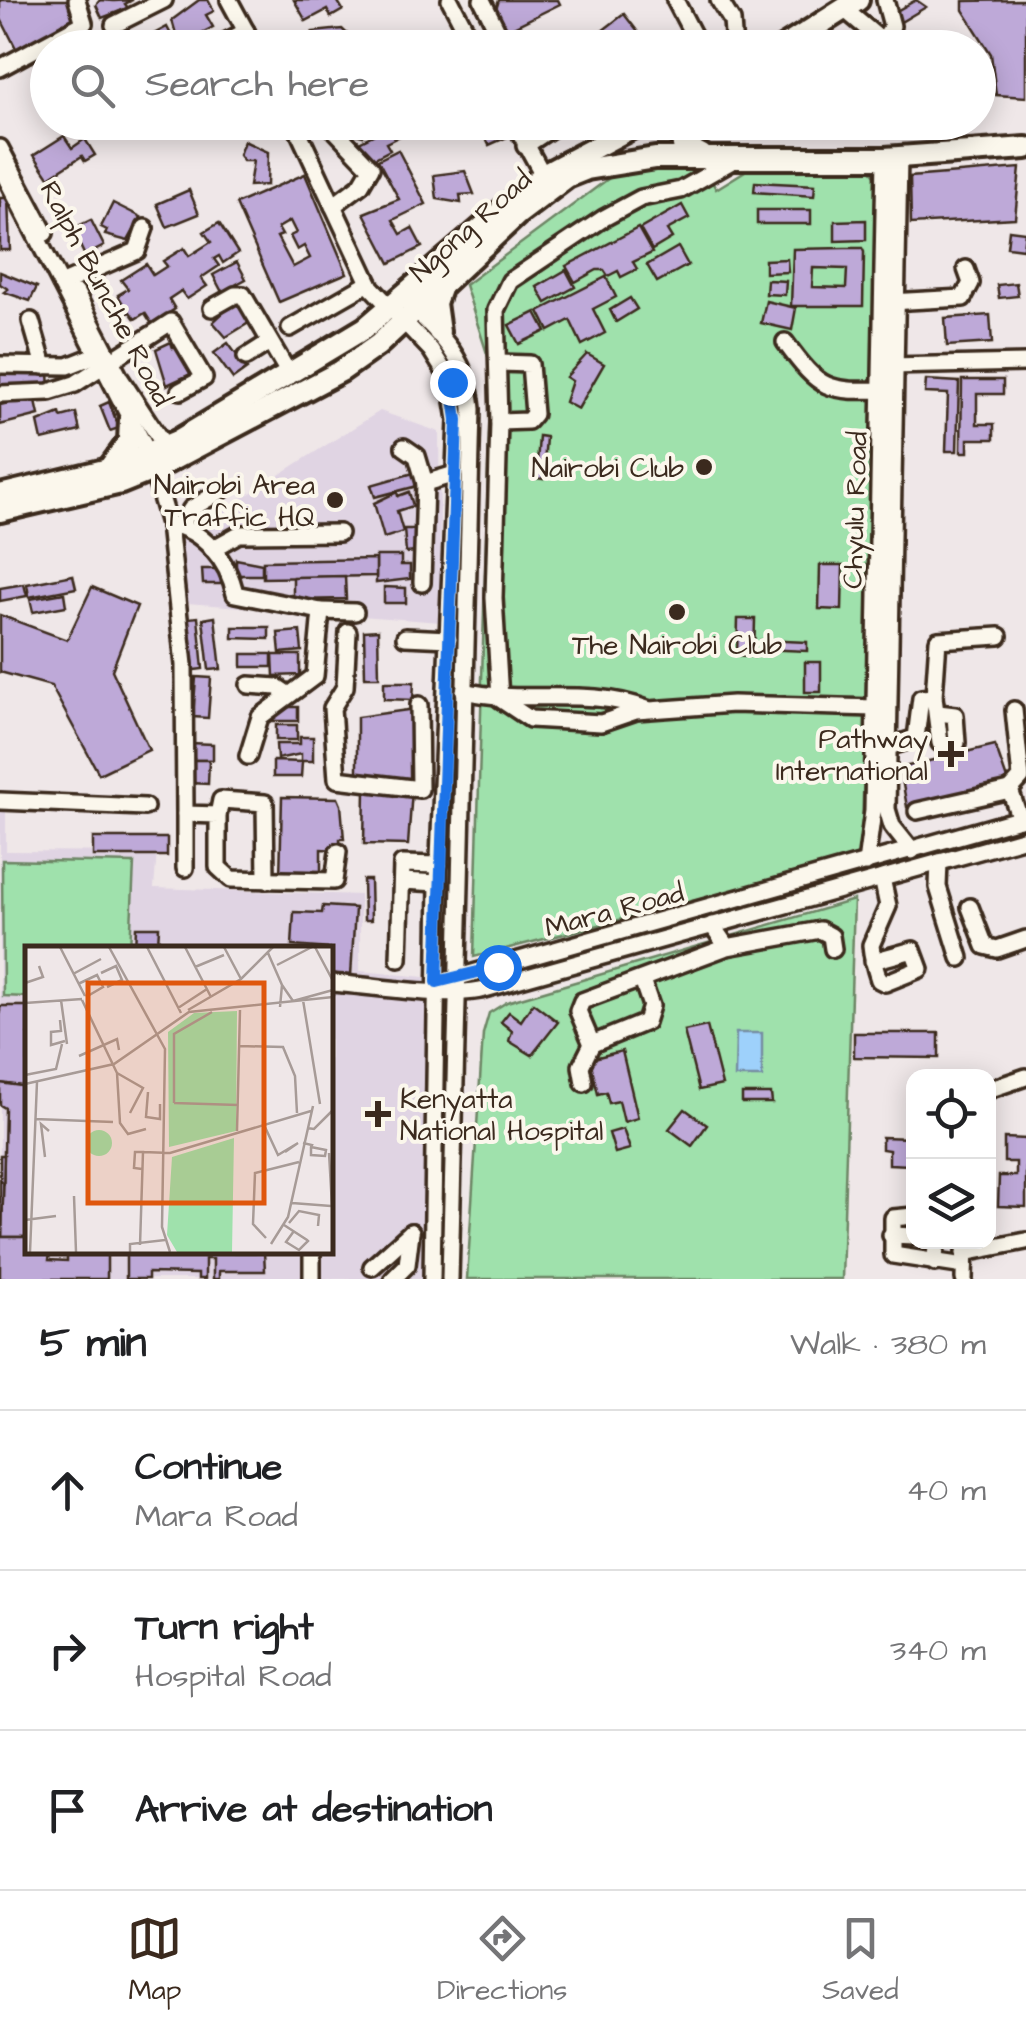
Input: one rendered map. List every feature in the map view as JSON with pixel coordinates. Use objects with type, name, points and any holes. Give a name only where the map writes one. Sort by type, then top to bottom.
[{"type":"main road","points":[[810,30],[851,4]]},
{"type":"main road","name":"Ngong Road","points":[[0,495],[160,457],[341,370],[543,175],[609,140]]},
{"type":"main road","points":[[682,140],[682,145],[704,156]]},
{"type":"main road","name":"Ngong Road","points":[[0,512],[121,483],[289,374],[440,289],[518,214],[567,177],[628,160],[704,156],[892,158],[1026,148]]},
{"type":"main road","points":[[439,332],[436,304],[440,289]]},
{"type":"main road","points":[[109,469],[129,441],[130,422]]},
{"type":"street","points":[[71,30],[86,18],[76,0]]},
{"type":"street","points":[[114,25],[164,0]]},
{"type":"street","points":[[229,0],[245,30]]},
{"type":"street","points":[[466,30],[453,6],[478,0],[496,30]]},
{"type":"street","points":[[675,0],[691,30]]},
{"type":"street","points":[[718,0],[732,21],[733,30]]},
{"type":"street","points":[[885,0],[890,30]]},
{"type":"street","points":[[851,4],[870,30]]},
{"type":"street","points":[[0,68],[30,52]]},
{"type":"street","points":[[302,140],[369,283],[439,332],[462,364],[472,409],[450,1279]]},
{"type":"street","points":[[333,206],[361,185],[370,168],[344,140]]},
{"type":"street","points":[[522,140],[543,175]]},
{"type":"street","points":[[525,146],[534,140]]},
{"type":"street","name":"Ralph Bunche Road","points":[[0,148],[103,358],[130,422],[160,457]]},
{"type":"street","points":[[500,700],[494,598],[500,422],[496,310],[510,281],[604,218],[641,198],[681,190],[740,157]]},
{"type":"street","name":"Chyulu Road","points":[[866,863],[881,749],[892,158]]},
{"type":"street","name":"Ralph Bunche Road","points":[[0,166],[30,213]]},
{"type":"street","points":[[65,282],[138,250],[145,228]]},
{"type":"street","points":[[890,302],[962,298],[972,283],[966,269]]},
{"type":"street","points":[[290,328],[369,283]]},
{"type":"street","points":[[212,308],[235,295],[243,296],[256,312],[268,343],[289,374]]},
{"type":"street","points":[[403,310],[452,382],[457,420],[438,882],[432,1279]]},
{"type":"street","points":[[31,322],[44,366]]},
{"type":"street","points":[[0,394],[61,390],[103,358],[172,322],[204,378],[180,391]]},
{"type":"street","points":[[785,342],[809,375],[829,390],[890,390]]},
{"type":"street","points":[[246,358],[268,343]]},
{"type":"street","points":[[0,365],[68,366],[103,358]]},
{"type":"street","name":"Ralph Bunche Road","points":[[103,358],[148,424],[160,457]]},
{"type":"street","points":[[500,363],[530,364],[534,414],[528,422],[500,422]]},
{"type":"street","points":[[890,366],[1026,363]]},
{"type":"street","name":"Chyulu Road","points":[[890,390],[875,708],[887,809],[892,826],[912,851]]},
{"type":"street","points":[[404,447],[417,456],[425,483],[422,582]]},
{"type":"street","points":[[160,457],[175,525],[184,665],[185,868]]},
{"type":"street","points":[[425,483],[455,474]]},
{"type":"street","points":[[175,525],[191,509],[222,490]]},
{"type":"street","points":[[175,525],[212,549],[232,580],[235,594],[277,599],[321,611],[356,612]]},
{"type":"street","points":[[212,549],[239,534],[339,533]]},
{"type":"street","points":[[248,756],[260,716],[315,676],[321,611]]},
{"type":"street","points":[[348,632],[346,687],[332,708],[337,779],[420,789],[419,706]]},
{"type":"street","points":[[940,744],[936,704],[938,640],[1000,636]]},
{"type":"street","points":[[404,637],[450,639]]},
{"type":"street","points":[[249,685],[277,687],[289,695]]},
{"type":"street","points":[[464,690],[500,700],[516,714],[540,720],[600,723],[651,710],[733,704],[875,708]]},
{"type":"street","points":[[500,700],[520,695],[592,697],[651,710]]},
{"type":"street","points":[[881,749],[916,738],[921,698],[955,715],[958,743]]},
{"type":"street","points":[[917,811],[1010,790],[1022,778],[1014,710]]},
{"type":"street","points":[[420,762],[443,761]]},
{"type":"street","points":[[1010,790],[1023,818]]},
{"type":"street","points":[[266,880],[265,802],[222,800],[218,815],[218,867],[223,875],[266,880],[334,882],[338,852]]},
{"type":"street","points":[[0,801],[146,806]]},
{"type":"street","points":[[185,814],[218,815]]},
{"type":"street","name":"Mara Road","points":[[455,986],[1023,818]]},
{"type":"street","name":"Mara Road","points":[[332,983],[455,986],[712,925],[1026,838]]},
{"type":"street","points":[[939,862],[938,887],[960,958]]},
{"type":"street","points":[[402,873],[439,865]]},
{"type":"street","points":[[402,873],[438,882]]},
{"type":"street","points":[[399,960],[402,873]]},
{"type":"street","points":[[873,961],[871,944],[888,902],[882,878]]},
{"type":"street","points":[[970,907],[984,946],[997,950],[1026,938]]},
{"type":"street","points":[[712,925],[727,947]]},
{"type":"street","points":[[592,1044],[578,1011],[582,1001],[727,947],[820,930],[831,936],[833,950]]},
{"type":"street","points":[[584,1083],[581,1066],[592,1044],[646,1022],[651,1006],[642,980]]},
{"type":"street","points":[[996,1087],[1026,1077]]},
{"type":"street","points":[[906,1217],[894,1218],[894,1255],[935,1263],[964,1260],[1026,1242]]},
{"type":"street","points":[[372,1267],[410,1232],[411,1253],[394,1279]]},
{"type":"street","points":[[891,1234],[906,1235]]},
{"type":"street","points":[[935,1263],[936,1249]]},
{"type":"shaded area","name":"Nairobi Area Traffic HQ","points":[[380,411],[439,432],[441,622],[186,603],[178,539]]},
{"type":"shaded area","name":"Kenyatta National Hospital","points":[[0,794],[6,795],[6,851],[157,852],[154,888],[360,895],[360,971],[425,977],[427,1279],[0,1279]]},
{"type":"green space","name":"The Nairobi Club","points":[[703,165],[716,189],[750,168],[866,165],[883,184],[861,858],[474,957],[491,366],[465,285],[616,173]]},
{"type":"green space","points":[[2,860],[134,863],[130,946],[25,946],[25,997],[3,996]]},
{"type":"green space","points":[[854,900],[842,1279],[467,1279],[483,1034],[489,1013],[507,1002]]},
{"type":"water","points":[[736,1033],[762,1033],[762,1077],[735,1077]]},
{"type":"building","points":[[0,0],[67,0],[79,23],[65,30],[30,30],[30,48],[19,54],[0,17]]},
{"type":"building","points":[[100,0],[133,0],[125,4],[128,8],[102,18],[96,5]]},
{"type":"building","points":[[199,0],[208,0],[214,11],[206,15],[213,27],[207,30],[175,30],[172,20]]},
{"type":"building","points":[[294,0],[337,0],[343,10],[331,17],[327,10],[306,21]]},
{"type":"building","points":[[499,0],[558,0],[560,4],[507,30],[495,13]]},
{"type":"building","points":[[916,0],[926,7],[899,23],[893,13]]},
{"type":"building","points":[[1026,0],[1026,97],[996,95],[996,30],[976,30],[963,10],[963,1]]},
{"type":"building","points":[[624,14],[636,30],[603,30]]},
{"type":"building","points":[[58,140],[67,140],[72,148],[86,140],[95,155],[85,161],[82,156],[49,177],[34,155]]},
{"type":"building","points":[[392,140],[386,143],[390,150],[369,161],[359,142]]},
{"type":"building","points":[[244,141],[268,152],[267,185],[249,186],[253,161],[243,161],[239,155]]},
{"type":"building","points":[[398,150],[426,204],[393,220],[401,234],[412,228],[422,247],[390,263],[364,213],[399,199],[378,160]]},
{"type":"building","points":[[1020,168],[1015,218],[911,224],[910,177]]},
{"type":"building","points":[[465,171],[474,194],[460,195],[461,203],[437,199],[434,175]]},
{"type":"building","points":[[305,174],[347,273],[279,302],[236,204]],"holes":[[[290,221],[296,233],[290,236],[297,250],[304,246],[310,258],[293,267],[277,237],[282,235],[278,228]]]},
{"type":"building","points":[[755,182],[815,185],[814,196],[754,192]]},
{"type":"building","points":[[189,190],[199,214],[167,227],[157,204]]},
{"type":"building","points":[[0,198],[8,198],[10,250],[0,250]]},
{"type":"building","points":[[113,203],[141,217],[128,241],[105,235],[107,230],[101,227]]},
{"type":"building","points":[[682,205],[689,218],[667,230],[672,238],[652,250],[640,229]]},
{"type":"building","points":[[757,210],[811,210],[811,224],[757,224]]},
{"type":"building","points":[[91,220],[104,246],[85,256],[72,229]]},
{"type":"building","points":[[866,220],[866,240],[835,241],[835,221]]},
{"type":"building","points":[[219,223],[238,253],[223,263],[219,256],[214,259],[219,266],[201,278],[207,286],[187,299],[181,291],[169,299],[175,309],[152,324],[145,313],[135,319],[130,312],[125,315],[118,305],[122,302],[118,295],[128,289],[121,280],[146,264],[153,275],[167,266],[163,261],[184,248],[189,256],[211,242],[204,232]]},
{"type":"building","points":[[638,228],[652,253],[633,262],[637,269],[621,277],[618,271],[608,276],[604,270],[597,270],[575,282],[566,266]]},
{"type":"building","points":[[1009,230],[1025,232],[1023,249],[1007,247]]},
{"type":"building","points":[[678,247],[688,265],[657,282],[647,265]]},
{"type":"building","points":[[862,248],[863,306],[791,306],[793,249]],"holes":[[[813,268],[847,269],[846,288],[812,287]]]},
{"type":"building","points":[[787,259],[788,272],[765,273],[765,260]]},
{"type":"building","points":[[237,262],[246,279],[222,292],[213,275]]},
{"type":"building","points":[[566,270],[575,287],[546,303],[537,287]]},
{"type":"building","points":[[0,272],[37,287],[30,301],[4,292],[8,289],[0,284]]},
{"type":"building","points":[[606,277],[616,297],[593,309],[605,333],[582,345],[570,320],[549,331],[539,311]]},
{"type":"building","points":[[767,280],[786,281],[785,295],[766,294]]},
{"type":"building","points":[[1016,283],[1018,296],[999,298],[997,285]]},
{"type":"building","points":[[241,296],[252,316],[247,324],[226,337],[213,322]]},
{"type":"building","points":[[630,298],[637,309],[616,322],[610,310]]},
{"type":"building","points":[[766,301],[796,308],[792,330],[761,323]]},
{"type":"building","points":[[536,312],[546,331],[519,344],[509,325]]},
{"type":"building","points":[[990,315],[992,343],[947,346],[945,318]]},
{"type":"building","points":[[171,342],[173,348],[180,345],[193,373],[167,385],[156,349]]},
{"type":"building","points":[[228,343],[247,369],[233,379],[214,353]]},
{"type":"building","points":[[587,354],[604,364],[578,409],[565,402],[572,381],[566,377]]},
{"type":"building","points":[[49,372],[50,389],[0,392],[0,373]]},
{"type":"building","points":[[926,380],[959,382],[957,451],[946,451],[948,394],[925,393]]},
{"type":"building","points":[[962,380],[1003,380],[1003,394],[977,394],[977,424],[994,424],[994,439],[968,439],[968,452],[961,452]]},
{"type":"building","points":[[35,397],[39,415],[0,425],[0,405]]},
{"type":"building","points":[[109,402],[119,428],[110,431],[100,406]]},
{"type":"building","points":[[60,413],[61,417],[76,413],[80,431],[42,440],[38,422]]},
{"type":"building","points":[[539,436],[546,437],[543,479],[536,478]]},
{"type":"building","points":[[417,472],[421,485],[375,497],[371,485]]},
{"type":"building","points":[[397,492],[398,496],[409,492],[413,506],[397,511],[403,532],[384,538],[374,503]]},
{"type":"building","points":[[404,529],[415,529],[416,552],[406,553]]},
{"type":"building","points":[[376,556],[401,556],[401,565],[410,565],[410,579],[376,583]]},
{"type":"building","points":[[236,559],[262,564],[262,575],[236,575]]},
{"type":"building","points":[[376,559],[376,576],[263,578],[263,561]]},
{"type":"building","points":[[820,565],[843,565],[842,610],[819,609]]},
{"type":"building","points":[[202,569],[220,569],[221,584],[203,584]]},
{"type":"building","points":[[73,575],[76,588],[29,597],[27,584]]},
{"type":"building","points":[[345,576],[346,599],[293,600],[293,577]]},
{"type":"building","points":[[24,584],[27,596],[0,601],[0,588]]},
{"type":"building","points":[[92,587],[137,606],[112,670],[149,750],[99,774],[51,686],[0,672],[0,615],[67,640]]},
{"type":"building","points":[[384,587],[406,588],[406,603],[384,603]]},
{"type":"building","points":[[64,593],[66,606],[33,612],[30,599]]},
{"type":"building","points":[[198,617],[203,669],[194,670],[188,618]]},
{"type":"building","points":[[215,617],[221,669],[209,670],[203,619]]},
{"type":"building","points":[[738,619],[755,619],[754,657],[737,655]]},
{"type":"building","points":[[233,627],[269,627],[269,639],[233,638]]},
{"type":"building","points":[[378,630],[379,677],[365,677],[364,631]]},
{"type":"building","points":[[300,631],[302,651],[280,653],[278,633]]},
{"type":"building","points":[[761,640],[807,642],[807,651],[761,649]]},
{"type":"building","points":[[242,654],[272,654],[272,667],[242,667]]},
{"type":"building","points":[[273,655],[300,655],[300,675],[274,676]]},
{"type":"building","points":[[805,662],[821,662],[821,692],[805,692]]},
{"type":"building","points":[[196,677],[211,678],[208,718],[193,717]]},
{"type":"building","points":[[384,682],[414,682],[413,700],[384,699]]},
{"type":"building","points":[[275,707],[298,707],[298,721],[272,721]]},
{"type":"building","points":[[415,709],[414,783],[357,780],[357,717]]},
{"type":"building","points":[[276,725],[297,725],[297,740],[276,740]]},
{"type":"building","points":[[300,737],[313,737],[313,761],[301,761],[301,754],[277,759],[276,744],[300,744]]},
{"type":"building","points":[[190,743],[213,744],[213,760],[190,760]]},
{"type":"building","points":[[995,745],[1008,782],[907,807],[900,768]]},
{"type":"building","points":[[190,760],[209,760],[208,784],[190,783]]},
{"type":"building","points":[[273,761],[302,762],[301,777],[273,777]]},
{"type":"building","points":[[365,789],[412,790],[408,845],[364,844]]},
{"type":"building","points":[[282,797],[338,798],[344,839],[340,839],[340,850],[321,849],[321,875],[280,878]]},
{"type":"building","points":[[93,838],[167,838],[167,856],[93,856]]},
{"type":"building","points":[[363,880],[370,880],[371,920],[364,920]]},
{"type":"building","points":[[323,906],[355,908],[351,976],[332,975],[332,946],[292,946],[294,912],[322,913]]},
{"type":"building","points":[[136,927],[159,927],[158,943],[135,946]]},
{"type":"building","points":[[533,1003],[558,1022],[532,1055],[509,1041],[512,1031],[501,1022],[509,1012],[521,1021]]},
{"type":"building","points":[[0,1006],[25,1006],[25,1087],[0,1083]]},
{"type":"building","points":[[707,1026],[722,1085],[699,1090],[684,1031]]},
{"type":"building","points":[[854,1033],[939,1033],[939,1058],[854,1057]]},
{"type":"building","points":[[622,1051],[638,1118],[624,1122],[619,1101],[609,1103],[606,1092],[598,1094],[590,1059]]},
{"type":"building","points":[[0,1083],[25,1087],[25,1237],[2,1237],[5,1108],[0,1105]]},
{"type":"building","points":[[742,1094],[771,1094],[772,1103],[742,1103]]},
{"type":"building","points":[[685,1109],[707,1125],[692,1146],[669,1129]]},
{"type":"building","points":[[623,1129],[630,1149],[615,1153],[609,1133]]},
{"type":"building","points":[[882,1137],[906,1138],[906,1165],[889,1164],[889,1150],[882,1149]]},
{"type":"building","points":[[1004,1138],[1026,1139],[1026,1207],[998,1206],[999,1176],[1016,1176],[1016,1162],[1004,1162]]},
{"type":"building","points":[[0,1155],[4,1155],[2,1237],[25,1237],[25,1254],[50,1254],[49,1260],[67,1261],[67,1254],[107,1254],[107,1279],[0,1279]]},
{"type":"building","points":[[126,1254],[264,1254],[265,1271],[219,1271],[219,1279],[213,1279],[213,1259],[205,1259],[205,1279],[198,1279],[198,1274],[148,1273],[148,1279],[126,1279]]},
{"type":"place","name":"Nairobi Club","points":[[704,467]]},
{"type":"place","name":"Nairobi Area Traffic HQ","points":[[335,500]]},
{"type":"place","name":"The Nairobi Club","points":[[677,612]]},
{"type":"place","name":"Pathway International","points":[[951,754]]},
{"type":"place","name":"Kenyatta National Hospital","points":[[378,1114]]},
{"type":"route","points":[[452,382],[457,420],[437,982],[498,967]]}]
